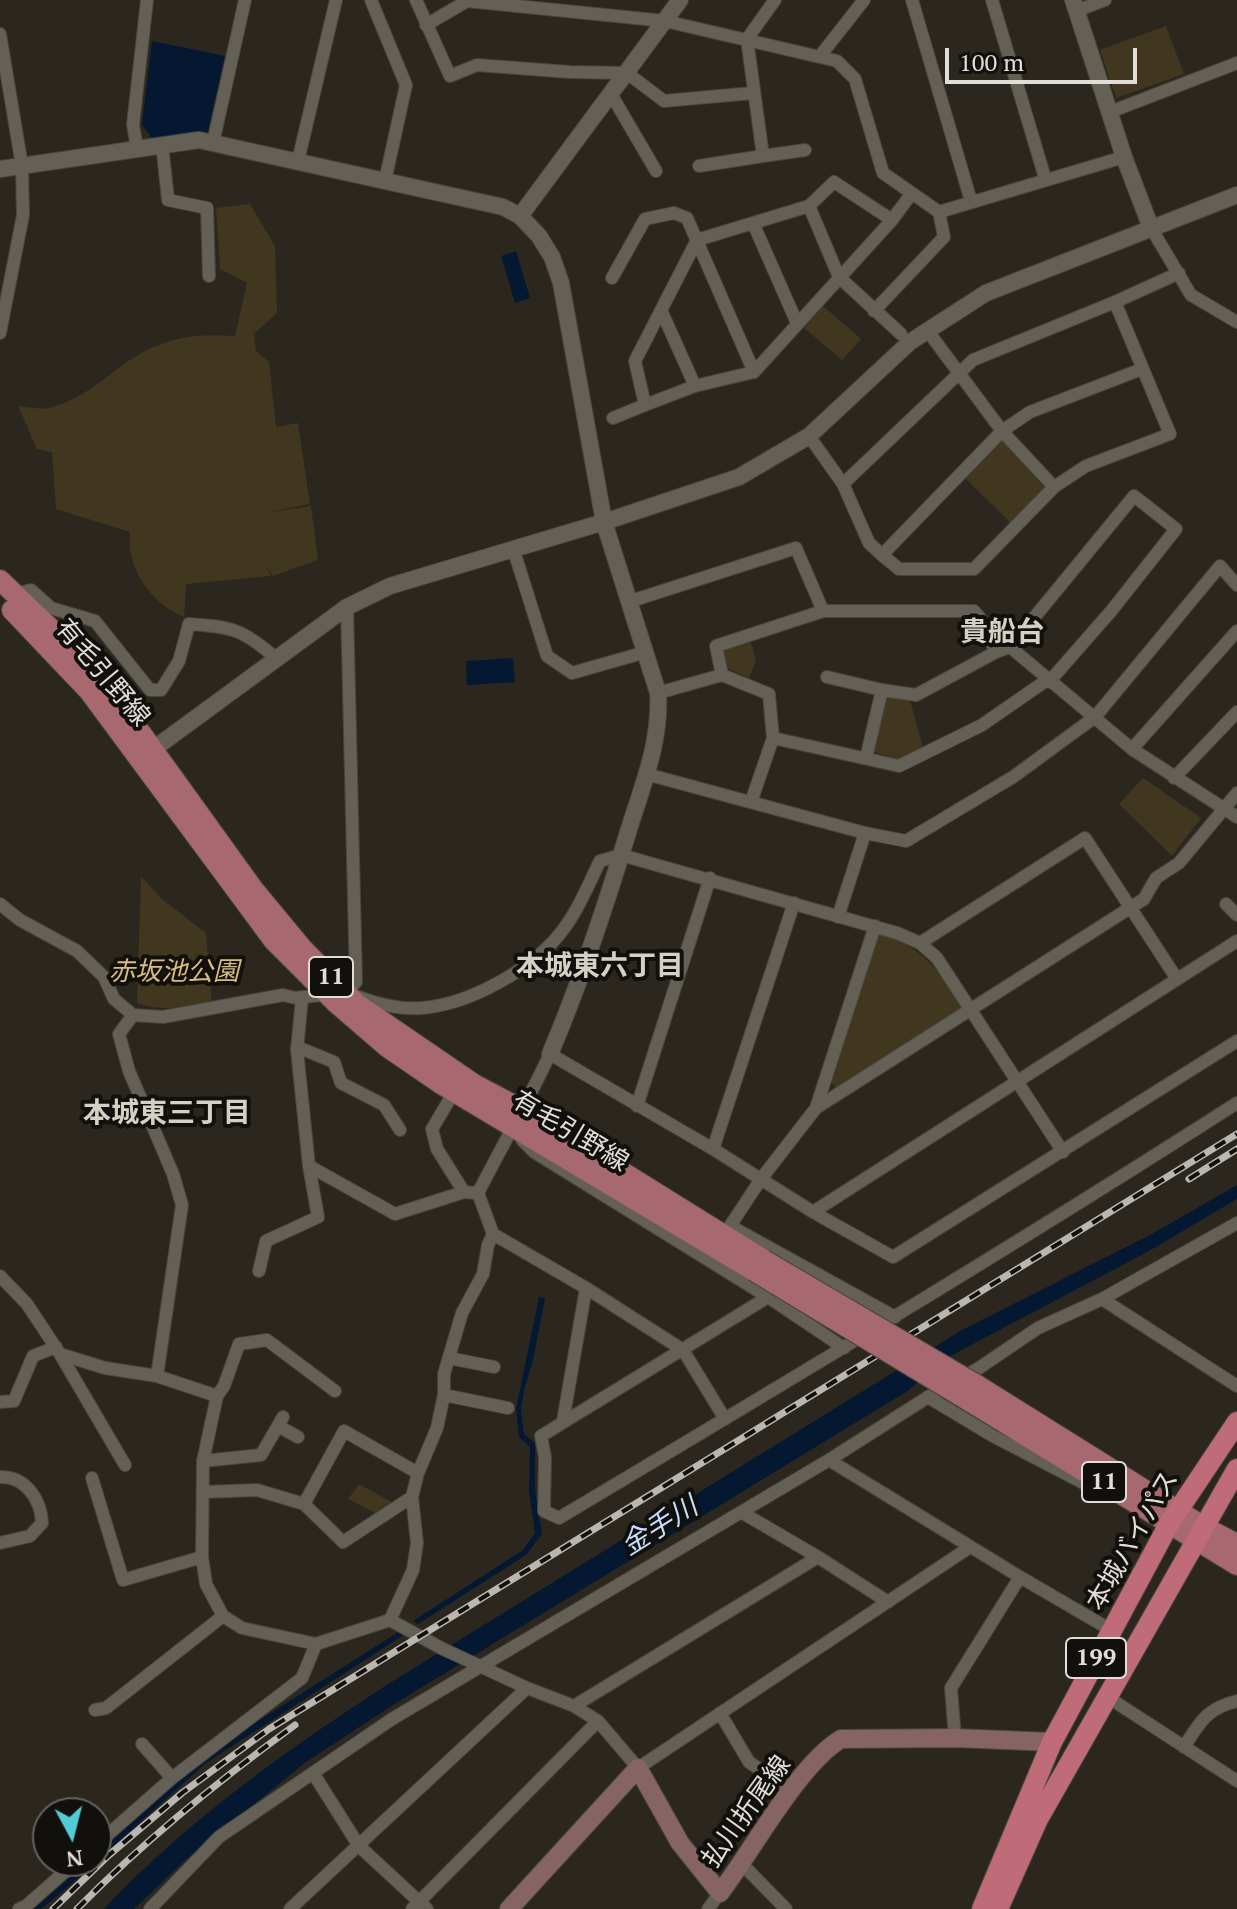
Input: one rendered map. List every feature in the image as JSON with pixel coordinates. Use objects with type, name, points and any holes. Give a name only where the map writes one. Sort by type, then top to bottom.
[{"type":"highway","name":"本城バイパス","points":[[982,1909],[1052,1742],[1173,1518],[1237,1422]]},
{"type":"highway","name":"本城バイパス","points":[[998,1909],[1038,1819],[1237,1469]]},
{"type":"main road","name":"有毛引野線","points":[[5,591],[69,646],[141,733],[146,755],[337,994],[387,1047],[511,1128],[759,1265],[973,1393],[1199,1534],[1237,1565]]},
{"type":"main road","name":"有毛引野線","points":[[337,994],[357,1004],[474,1084],[728,1231],[759,1265]]},
{"type":"main road","name":"有毛引野線","points":[[973,1393],[1131,1498],[1173,1518]]},
{"type":"main road","name":"有毛引野線","points":[[1199,1534],[1237,1544]]},
{"type":"main road","name":"払川折尾線","points":[[638,1768],[680,1843],[720,1893],[791,1791],[827,1748],[841,1739],[955,1738],[1052,1742]]},
{"type":"main road","points":[[509,1909],[638,1768]]},
{"type":"street","points":[[137,148],[133,125],[147,0]]},
{"type":"street","points":[[213,143],[245,0]]},
{"type":"street","points":[[298,161],[336,0]]},
{"type":"street","points":[[371,0],[406,85],[385,181]]},
{"type":"street","points":[[416,0],[450,76],[477,65],[627,73],[664,101],[753,93]]},
{"type":"street","points":[[602,0],[602,14]]},
{"type":"street","points":[[520,216],[680,0]]},
{"type":"street","points":[[763,156],[747,39],[775,0]]},
{"type":"street","points":[[820,56],[864,0]]},
{"type":"street","points":[[912,0],[971,201]]},
{"type":"street","points":[[992,0],[1045,178]]},
{"type":"street","points":[[1105,0],[1075,5],[1124,157],[1151,228],[1191,295],[1237,322]]},
{"type":"street","points":[[426,25],[467,1],[665,21],[837,61],[855,79],[883,173],[939,212],[944,237],[874,311]]},
{"type":"street","points":[[0,34],[22,166],[23,215],[0,333]]},
{"type":"street","points":[[1110,112],[1237,63]]},
{"type":"street","points":[[611,94],[656,171]]},
{"type":"street","points":[[0,169],[199,140],[503,207],[520,216],[546,245],[561,283],[604,522],[658,693],[660,720],[621,855],[570,1005],[523,1110],[478,1193],[493,1234],[683,1350],[725,1419]]},
{"type":"street","points":[[162,144],[168,200],[207,208],[209,276]]},
{"type":"street","points":[[699,166],[805,150]]},
{"type":"street","points":[[939,212],[1124,157]]},
{"type":"street","points":[[645,405],[635,361],[697,240],[809,206],[834,182],[892,220]]},
{"type":"street","points":[[613,418],[695,386],[754,372],[892,220],[912,193]]},
{"type":"street","points":[[146,755],[347,607],[390,586],[604,522],[739,477],[809,436],[927,330],[986,293],[1237,195]]},
{"type":"street","points":[[809,206],[839,277],[901,334]]},
{"type":"street","points":[[612,278],[645,219],[674,213],[687,218],[754,372]]},
{"type":"street","points":[[753,223],[797,323]]},
{"type":"street","points":[[843,484],[973,360],[1179,273]]},
{"type":"street","points":[[809,436],[843,484],[869,543],[899,569],[974,569],[1054,487],[1086,466],[1170,434],[1115,302]]},
{"type":"street","points":[[661,310],[695,386]]},
{"type":"street","points":[[927,330],[1002,431],[1054,487]]},
{"type":"street","points":[[882,555],[1002,431],[1030,412],[1142,369]]},
{"type":"street","points":[[773,738],[899,766],[982,725],[1048,681],[1112,610],[1176,529],[1134,496],[1010,647],[916,695],[827,677]]},
{"type":"street","points":[[513,548],[547,656],[572,673],[646,652]]},
{"type":"street","points":[[628,602],[796,548],[823,611]]},
{"type":"street","points":[[646,774],[865,833],[906,841],[1013,777],[1095,717],[1220,566],[1237,585]]},
{"type":"street","points":[[5,591],[31,590],[51,608],[95,621],[150,690],[161,690],[179,661],[189,624],[229,627],[256,641],[276,658]]},
{"type":"street","points":[[337,994],[356,982],[347,607]]},
{"type":"street","points":[[722,675],[716,646],[823,611],[974,611],[996,652]]},
{"type":"street","points":[[1132,749],[1237,631]]},
{"type":"street","points":[[1010,647],[1132,749],[1237,817]]},
{"type":"street","points":[[658,693],[722,675],[769,694],[773,738],[751,802]]},
{"type":"street","points":[[866,758],[882,690]]},
{"type":"street","points":[[1174,778],[1237,712]]},
{"type":"street","points":[[816,1108],[1144,899],[1156,878],[1179,863],[1237,793]]},
{"type":"street","points":[[838,917],[865,833]]},
{"type":"street","points":[[920,943],[1085,838],[1177,979]]},
{"type":"street","points":[[0,904],[20,920],[77,951],[104,977],[114,999],[133,1015],[163,1017],[283,995],[302,998],[337,994],[390,1007],[424,1008],[466,997],[526,965],[564,930],[600,861],[621,855],[875,926],[920,943],[937,958],[1063,1152]]},
{"type":"street","points":[[637,1106],[710,878]]},
{"type":"street","points":[[713,1149],[794,903]]},
{"type":"street","points":[[1226,904],[1237,915]]},
{"type":"street","points":[[875,926],[816,1108],[761,1179],[728,1231],[895,1317]]},
{"type":"street","points":[[813,1212],[1237,941]]},
{"type":"street","points":[[259,1271],[266,1241],[318,1217],[309,1166],[297,1047],[302,998]]},
{"type":"street","points":[[133,1015],[119,1034],[129,1071],[173,1174],[182,1205],[157,1376]]},
{"type":"street","points":[[550,1054],[893,1257],[1237,1041]]},
{"type":"street","points":[[297,1047],[334,1062],[341,1083],[384,1105],[400,1130]]},
{"type":"street","points":[[454,1092],[432,1129],[437,1149],[464,1192]]},
{"type":"street","points":[[768,1297],[541,1436],[545,1457],[544,1511],[559,1518],[1045,1226],[1237,1103]]},
{"type":"street","points":[[511,1128],[534,1152],[768,1297],[844,1348]]},
{"type":"street","points":[[309,1166],[395,1214],[464,1192],[478,1193]]},
{"type":"street","points":[[150,1909],[219,1837],[392,1719],[829,1460],[1038,1328],[1102,1299],[1237,1223]]},
{"type":"street","points":[[390,1620],[413,1570],[417,1543],[412,1497],[418,1473],[437,1428],[444,1395],[444,1374],[462,1313],[483,1274],[493,1234]]},
{"type":"street","points":[[0,1276],[27,1304],[58,1350],[125,1465]]},
{"type":"street","points":[[563,1421],[586,1288]]},
{"type":"street","points":[[1102,1299],[1237,1386]]},
{"type":"street","points":[[335,1391],[267,1340],[239,1344],[224,1386],[217,1396],[203,1461],[202,1557],[206,1584],[223,1616],[242,1628],[316,1644],[390,1620],[441,1648],[574,1706],[598,1721],[638,1768],[970,1547]]},
{"type":"street","points":[[0,1402],[14,1401],[33,1356],[58,1350],[105,1368],[157,1376],[217,1396]]},
{"type":"street","points":[[449,1358],[494,1367]]},
{"type":"street","points":[[444,1395],[508,1408]]},
{"type":"street","points":[[928,1397],[993,1436],[1093,1488],[1131,1498]]},
{"type":"street","points":[[203,1461],[261,1455],[281,1421],[298,1437]]},
{"type":"street","points":[[304,1504],[344,1431],[418,1473]]},
{"type":"street","points":[[829,1460],[1111,1630]]},
{"type":"street","points":[[0,1477],[23,1481],[41,1508],[42,1523],[30,1536],[0,1543]]},
{"type":"street","points":[[92,1478],[123,1580],[202,1557]]},
{"type":"street","points":[[203,1492],[257,1490],[304,1504],[343,1542],[412,1497]]},
{"type":"street","points":[[741,1512],[888,1602]]},
{"type":"street","points":[[574,1706],[818,1557]]},
{"type":"street","points":[[955,1738],[951,1688],[1020,1577]]},
{"type":"street","points":[[95,1710],[106,1708],[223,1616]]},
{"type":"street","points":[[112,1831],[172,1778],[302,1678],[316,1644]]},
{"type":"street","points":[[290,1909],[527,1688]]},
{"type":"street","points":[[1106,1696],[1237,1781]]},
{"type":"street","points":[[1184,1747],[1204,1717],[1219,1706],[1237,1701]]},
{"type":"street","points":[[720,1713],[749,1762],[791,1791]]},
{"type":"street","points":[[313,1773],[359,1846],[419,1907],[598,1721]]},
{"type":"street","points":[[142,1744],[172,1778]]},
{"type":"street","points":[[742,1864],[786,1909]]},
{"type":"street","points":[[19,1909],[59,1877]]},
{"type":"street","points":[[708,1909],[720,1893]]},
{"type":"green space","points":[[1166,26],[1184,74],[1116,98],[1100,50]]},
{"type":"green space","points":[[250,204],[275,246],[277,313],[254,334],[256,351],[269,362],[276,427],[298,423],[310,504],[265,513],[311,506],[318,560],[273,576],[264,563],[271,576],[186,584],[184,617],[161,603],[143,583],[132,559],[130,532],[56,509],[52,452],[37,449],[18,406],[45,409],[64,403],[128,361],[166,342],[195,336],[235,336],[247,283],[220,269],[216,208]]},
{"type":"green space","points":[[823,306],[861,339],[842,360],[804,328]]},
{"type":"green space","points":[[1003,439],[1045,489],[1012,524],[964,477]]},
{"type":"green space","points":[[751,642],[756,661],[749,678],[727,668],[721,655],[724,650]]},
{"type":"green space","points":[[892,696],[910,700],[923,748],[899,759],[870,751],[883,701]]},
{"type":"green space","points":[[1143,778],[1201,818],[1172,856],[1119,804]]},
{"type":"green space","name":"赤坂池公園","points":[[141,876],[163,900],[206,933],[212,1004],[165,1008],[137,1003]]},
{"type":"green space","points":[[878,933],[908,946],[928,961],[962,1008],[836,1088],[830,1081]]},
{"type":"green space","points":[[359,1484],[393,1503],[377,1514],[348,1499]]},
{"type":"water","points":[[152,41],[225,56],[207,135],[152,138],[142,125]]},
{"type":"water","points":[[516,251],[530,298],[515,303],[501,256]]},
{"type":"water","points":[[513,658],[515,682],[467,685],[466,661]]},
{"type":"water","name":"金手川","points":[[1237,1185],[1237,1199],[1149,1251],[939,1362],[909,1390],[396,1703],[306,1762],[184,1861],[134,1909],[104,1909],[169,1846],[238,1789],[385,1686],[962,1330],[1150,1235]]},
{"type":"water","points":[[539,1297],[545,1298],[521,1410],[524,1434],[535,1443],[535,1490],[542,1534],[526,1555],[418,1624],[413,1621],[523,1550],[535,1533],[529,1491],[530,1447],[519,1437],[516,1409]]},
{"type":"water","points":[[400,1631],[405,1634],[206,1763],[112,1847],[112,1840],[196,1764],[236,1735]]},
{"type":"water","points":[[70,1877],[79,1877],[41,1909],[34,1909]]},
{"type":"railway","points":[[53,1909],[109,1855],[182,1793],[269,1729],[1237,1134]]},
{"type":"railway","points":[[1189,1179],[1237,1149]]},
{"type":"railway","points":[[77,1909],[182,1812],[295,1725]]},
{"type":"district","name":"貴船台","points":[[1002,633]]},
{"type":"district","name":"本城東六丁目","points":[[600,967]]},
{"type":"district","name":"本城東三丁目","points":[[167,1114]]}]
